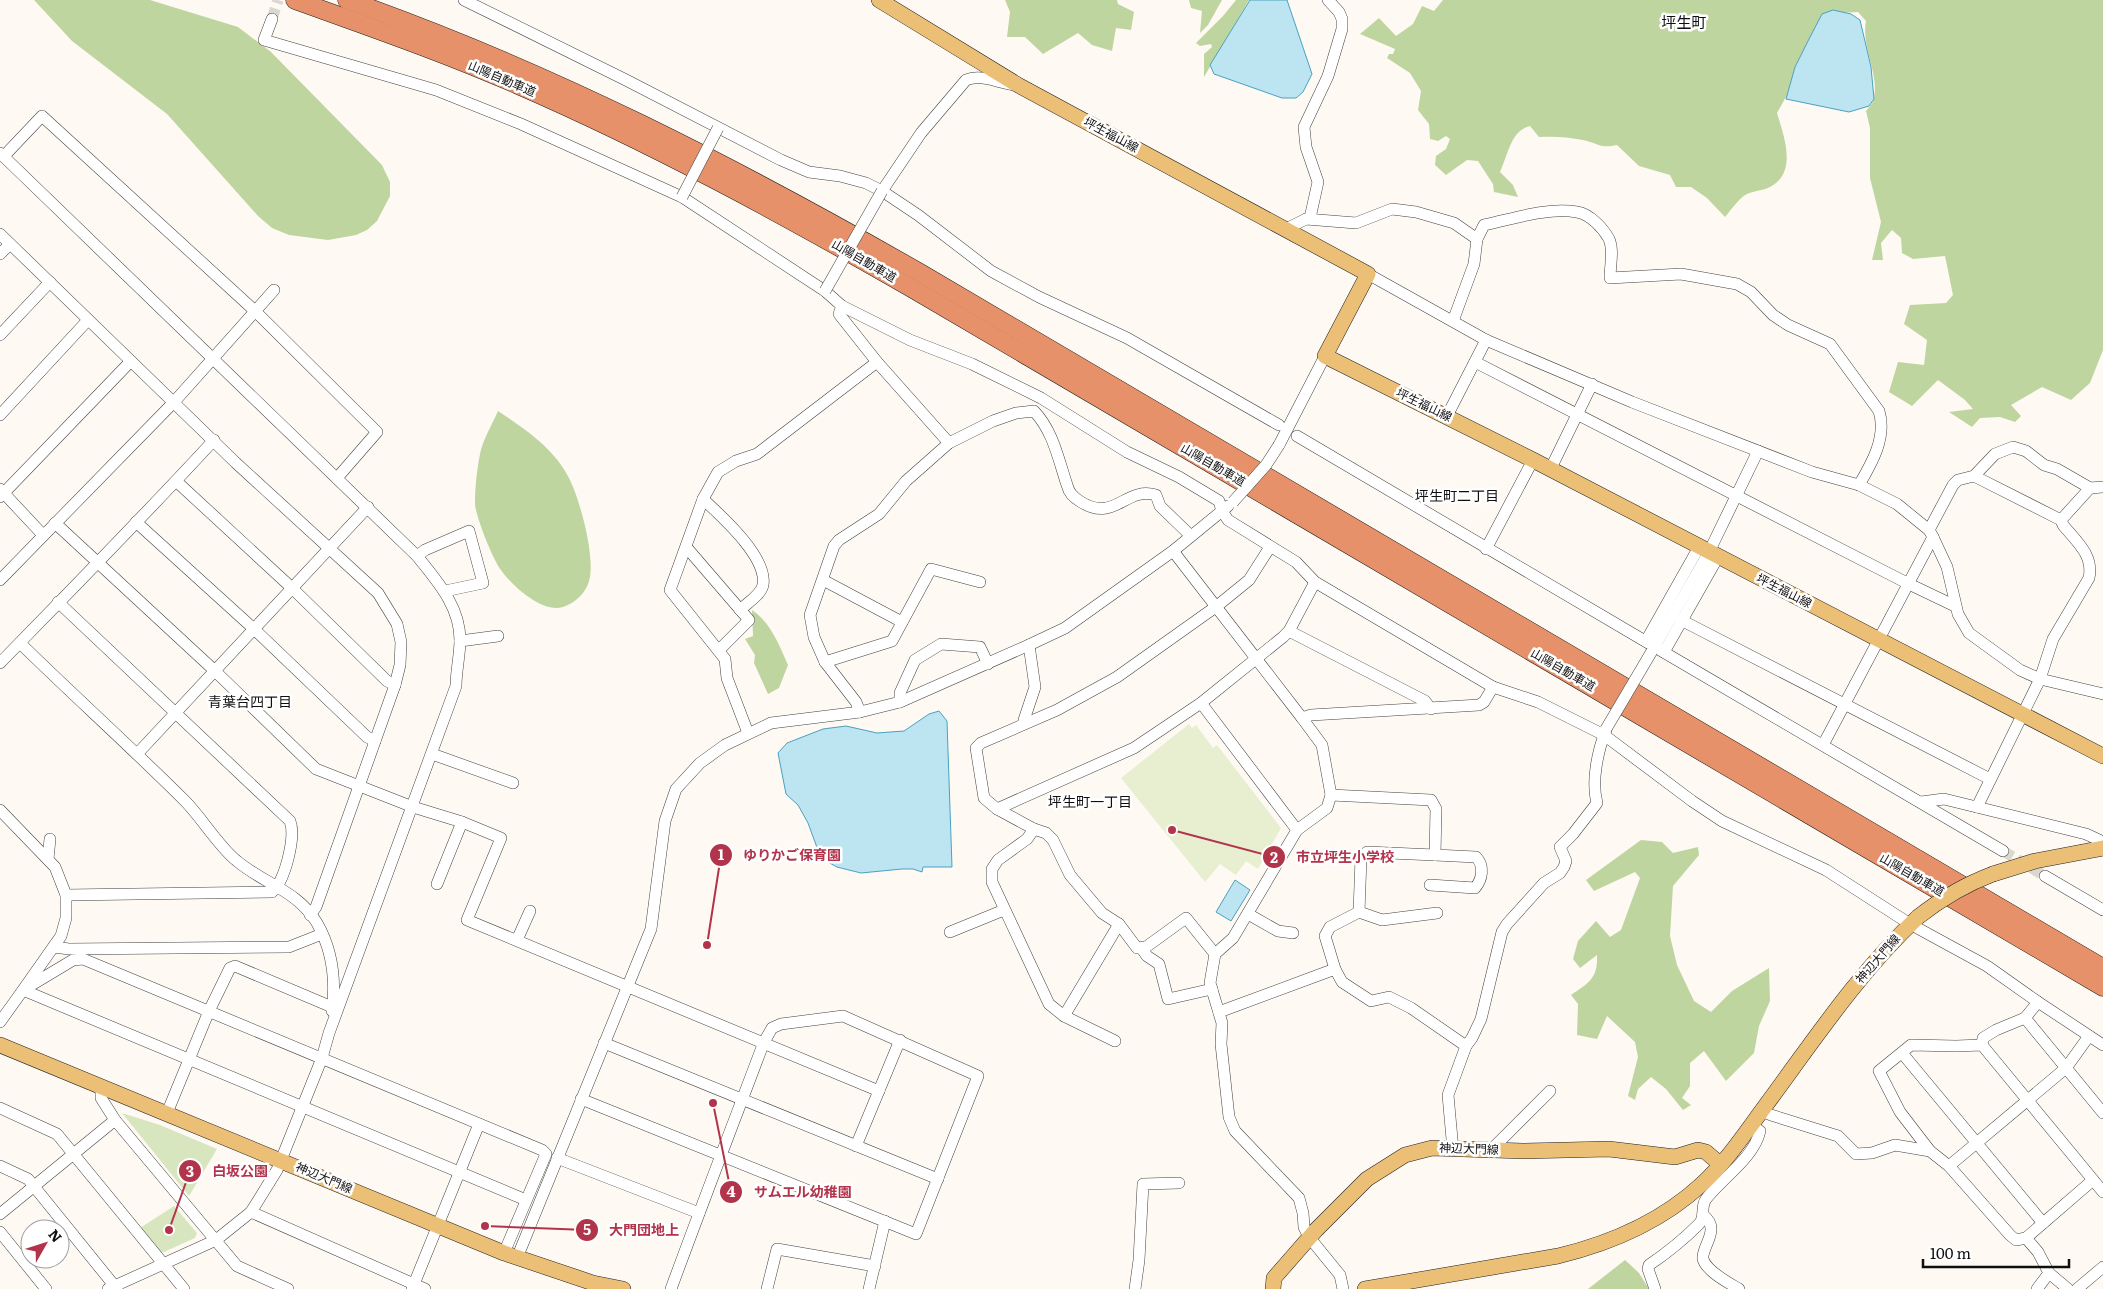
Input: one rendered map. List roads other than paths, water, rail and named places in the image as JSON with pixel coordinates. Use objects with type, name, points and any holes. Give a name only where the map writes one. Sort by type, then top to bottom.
[{"type":"highway","name":"山陽自動車道","points":[[295,0],[438,52],[517,84],[663,152],[754,199],[930,299],[2103,987]]},
{"type":"highway","name":"山陽自動車道","points":[[347,0],[523,68],[610,108],[762,184],[922,274],[2103,968]]},
{"type":"main road","name":"坪生福山線","points":[[879,0],[1018,85],[1368,274]]},
{"type":"main road","points":[[1326,356],[1368,274]]},
{"type":"main road","name":"坪生福山線","points":[[1326,356],[1533,460],[2103,756]]},
{"type":"main road","name":"神辺大門線","points":[[1365,1289],[1585,1250],[1618,1238],[1660,1216],[1703,1183],[1720,1164],[1860,978],[1885,948],[1914,920],[1931,906],[1974,881],[2035,860],[2102,849]]},
{"type":"main road","name":"神辺大門線","points":[[0,1045],[511,1255],[591,1286],[623,1289]]},
{"type":"main road","name":"神辺大門線","points":[[1273,1289],[1274,1278],[1309,1237],[1368,1179],[1405,1155],[1425,1149],[1490,1151],[1608,1149],[1675,1157],[1698,1150],[1706,1152],[1720,1164]]},
{"type":"street","points":[[464,0],[781,160],[809,172],[857,181],[882,192],[918,215],[991,271],[1039,298],[1127,338],[1279,425]]},
{"type":"street","points":[[1286,229],[1310,218],[1318,182],[1306,147],[1304,127],[1328,76],[1342,29],[1342,19],[1339,12],[1328,0]]},
{"type":"street","points":[[272,19],[264,40],[436,90],[521,124],[682,197],[825,292],[842,306],[910,340],[972,364],[1041,398],[1127,452],[1179,477],[1219,501],[1222,511],[1228,520],[1296,562],[1315,582],[1492,687],[1538,702],[1605,732],[1692,801],[1722,821],[1826,870],[1914,920],[1987,966],[2103,1045]]},
{"type":"street","points":[[825,292],[882,192],[921,133],[966,80],[974,76],[1004,84],[1018,85]]},
{"type":"street","points":[[0,1166],[24,1176],[34,1185],[113,1288],[216,1240],[250,1212],[277,1170],[322,1058],[329,1033],[456,686],[460,641],[458,619],[445,591],[417,556],[368,506],[337,478],[2,155],[42,116],[254,311],[377,432],[337,478]]},
{"type":"street","points":[[682,197],[718,128]]},
{"type":"street","points":[[1306,219],[1356,223],[1392,209],[1416,212],[1454,223],[1476,239]]},
{"type":"street","points":[[1453,321],[1474,264],[1476,239],[1484,225],[1538,214],[1578,212],[1588,216],[1601,228],[1609,240],[1611,252],[1610,278],[1680,274],[1737,284],[1751,292],[1773,315],[1788,325],[1830,344],[1879,411],[1881,419],[1877,450],[1873,462],[1859,485]]},
{"type":"street","points":[[0,234],[236,463],[378,593],[397,624],[401,642],[400,665],[395,685],[316,907],[310,915]]},
{"type":"street","points":[[0,254],[10,244]]},
{"type":"street","points":[[1368,274],[1486,340],[1812,472],[1859,485],[1897,504],[1931,533],[1947,567],[1958,614],[1969,633],[2020,670],[2040,679],[2103,694]]},
{"type":"street","points":[[0,335],[50,282]]},
{"type":"street","points":[[0,580],[174,402],[274,290]]},
{"type":"street","points":[[842,306],[839,314],[877,362],[949,443]]},
{"type":"street","points":[[0,415],[88,320]]},
{"type":"street","points":[[1447,416],[1486,340]]},
{"type":"street","points":[[511,1255],[557,1158],[651,929],[665,821],[676,789],[700,763],[724,745],[771,723],[860,712],[900,702],[988,664],[1064,628],[1174,551],[1233,502],[1266,465],[1279,445],[1326,356]]},
{"type":"street","points":[[43,535],[1,493],[131,361]]},
{"type":"street","points":[[748,733],[727,678],[725,659],[670,590],[687,548],[703,499],[718,472],[736,461],[757,454],[877,362]]},
{"type":"street","points":[[1475,362],[1576,416],[1955,606]]},
{"type":"street","points":[[1550,470],[1592,384]]},
{"type":"street","points":[[1034,411],[1041,398]]},
{"type":"street","points":[[860,712],[848,690],[825,662],[814,637],[810,616],[824,580],[834,546],[875,517],[906,480],[949,443],[993,420],[1016,413],[1034,411]]},
{"type":"street","points":[[1034,411],[1042,420],[1053,440],[1069,492],[1077,499],[1092,509],[1105,509],[1143,492],[1156,495],[1160,506],[1191,536]]},
{"type":"street","points":[[1297,436],[1486,549],[2003,850]]},
{"type":"street","points":[[0,663],[58,602],[98,564],[214,440]]},
{"type":"street","points":[[1824,745],[1878,639],[1909,584],[1953,485],[1958,480],[1974,476],[1996,454],[2013,447],[2026,451],[2044,465],[2057,469],[2090,488],[2103,487]]},
{"type":"street","points":[[1453,1150],[1448,1096],[1466,1046],[1481,1019],[1502,932],[1521,907],[1544,883],[1560,873],[1564,867],[1566,861],[1560,847],[1573,834],[1597,803],[1595,794],[1596,763],[1605,732],[1655,648],[1708,552],[1758,451]]},
{"type":"street","points":[[1486,549],[1533,460]]},
{"type":"street","points":[[1974,476],[2061,520],[2088,555],[2091,568],[2089,578],[2052,639],[2040,679],[2024,715],[1990,778],[1977,807]]},
{"type":"street","points":[[176,481],[387,680],[395,685]]},
{"type":"street","points":[[2061,520],[2090,488]]},
{"type":"street","points":[[703,499],[732,527],[758,561],[762,571],[763,585],[757,595],[740,610]]},
{"type":"street","points":[[137,754],[368,506]]},
{"type":"street","points":[[55,522],[215,671],[316,769],[413,807],[462,822],[501,838],[467,920],[628,985],[879,1091]]},
{"type":"street","points":[[136,522],[254,629],[367,737],[375,741]]},
{"type":"street","points":[[417,556],[425,550],[469,531],[483,583],[445,591]]},
{"type":"street","points":[[1212,989],[1168,998],[1159,964],[1147,956],[1142,949],[1137,948],[1119,924],[1102,913],[1070,875],[1053,840],[1046,833],[1034,829],[997,809],[984,798],[976,748],[981,743],[1057,710],[1117,677],[1217,606],[1249,580],[1270,546]]},
{"type":"street","points":[[687,548],[749,620],[719,650]]},
{"type":"street","points":[[1174,551],[1322,745],[1331,795],[1327,808],[1298,830],[1233,938],[1216,954],[1210,983],[1222,1023],[1220,1044],[1229,1117],[1235,1131],[1299,1198],[1304,1213],[1304,1227],[1309,1237],[1340,1275],[1343,1289]]},
{"type":"street","points":[[1655,648],[1681,620],[1708,552]]},
{"type":"street","points":[[825,662],[892,641],[931,569],[980,582]]},
{"type":"street","points":[[824,580],[902,622]]},
{"type":"street","points":[[997,809],[1134,748],[1201,703],[1289,631],[1315,582]]},
{"type":"street","points":[[58,602],[290,821],[293,830],[279,886],[272,892],[66,895]]},
{"type":"street","points":[[1681,620],[1990,778]]},
{"type":"street","points":[[1289,631],[1425,701],[1431,708]]},
{"type":"street","points":[[460,641],[498,636]]},
{"type":"street","points":[[20,643],[192,808],[236,860],[294,897],[310,915],[322,934],[330,954],[334,992],[329,1033]]},
{"type":"street","points":[[900,702],[900,693],[915,660],[941,644],[980,647],[988,664]]},
{"type":"street","points":[[1025,723],[1024,720],[1034,687],[1029,645]]},
{"type":"street","points":[[1302,718],[1311,715],[1479,705],[1484,702],[1492,687]]},
{"type":"street","points":[[1201,703],[1298,830]]},
{"type":"street","points":[[432,754],[513,783]]},
{"type":"street","points":[[1331,795],[1432,800],[1436,809],[1435,854]]},
{"type":"street","points":[[1922,802],[1944,799],[2086,834],[2099,840],[2102,849]]},
{"type":"street","points":[[1951,820],[1948,811],[1951,807],[1961,803]]},
{"type":"street","points":[[0,810],[55,867],[66,895],[66,918],[61,936],[0,1022]]},
{"type":"street","points":[[437,884],[462,822]]},
{"type":"street","points":[[1034,829],[1027,838],[998,860],[992,869],[992,882],[1049,1004],[1064,1016],[1116,1041]]},
{"type":"street","points":[[48,859],[50,838]]},
{"type":"street","points":[[1359,912],[1361,858],[1368,852],[1476,857],[1480,861],[1482,868],[1480,882],[1474,888],[1430,885]]},
{"type":"street","points":[[2045,876],[2103,910]]},
{"type":"street","points":[[950,932],[1004,910]]},
{"type":"street","points":[[517,940],[530,911]]},
{"type":"street","points":[[1438,913],[1382,920],[1359,912],[1330,927],[1326,931],[1325,936],[1335,968],[1342,982],[1371,1001],[1389,997],[1411,1008],[1466,1046]]},
{"type":"street","points":[[1248,914],[1278,931],[1293,933]]},
{"type":"street","points":[[1142,949],[1186,918],[1216,954]]},
{"type":"street","points":[[1064,1016],[1119,924]]},
{"type":"street","points":[[54,947],[69,949],[289,947],[322,934]]},
{"type":"street","points":[[23,990],[73,960],[83,959],[542,1150],[546,1154],[526,1200],[511,1255]]},
{"type":"street","points":[[167,1113],[230,968],[235,966],[332,1007]]},
{"type":"street","points":[[1219,1012],[1335,968]]},
{"type":"street","points":[[23,990],[526,1200]]},
{"type":"street","points":[[2038,1002],[2025,1018],[1996,1030],[1983,1038],[1982,1045],[2103,1192]]},
{"type":"street","points":[[581,1099],[721,1155],[885,1221],[916,1234],[978,1076],[843,1016],[781,1024],[772,1028],[764,1042],[742,1098],[721,1155],[699,1213],[671,1289]]},
{"type":"street","points":[[2025,1018],[2103,1113]]},
{"type":"street","points":[[1949,1166],[2066,1068],[2089,1036]]},
{"type":"street","points":[[856,1146],[900,1040]]},
{"type":"street","points":[[604,1043],[938,1179]]},
{"type":"street","points":[[1982,1045],[1911,1045],[1879,1071],[1900,1112],[1930,1150],[1949,1166],[2016,1240],[2026,1238],[2093,1180]]},
{"type":"street","points":[[1902,1053],[2043,1223]]},
{"type":"street","points":[[101,1086],[101,1098],[115,1120],[237,1266],[288,1289]]},
{"type":"street","points":[[1490,1151],[1550,1091]]},
{"type":"street","points":[[0,1108],[57,1134],[184,1289]]},
{"type":"street","points":[[1761,1111],[1838,1136],[1856,1154],[1872,1152],[1895,1145],[1930,1150]]},
{"type":"street","points":[[0,1214],[115,1120]]},
{"type":"street","points":[[250,1212],[417,1288],[437,1226],[479,1124]]},
{"type":"street","points":[[1655,1289],[1648,1269],[1649,1265],[1681,1241],[1702,1222],[1705,1200],[1738,1166],[1758,1140],[1760,1131],[1751,1125]]},
{"type":"street","points":[[557,1158],[699,1213]]},
{"type":"street","points":[[1135,1289],[1139,1260],[1143,1184],[1179,1183]]},
{"type":"street","points":[[1703,1215],[1711,1228],[1710,1239],[1703,1256],[1704,1260],[1716,1274],[1739,1289]]},
{"type":"street","points":[[870,1289],[885,1221]]},
{"type":"street","points":[[0,1232],[46,1289]]},
{"type":"street","points":[[2026,1238],[2038,1252],[2049,1273],[2068,1289]]},
{"type":"street","points":[[767,1289],[777,1249],[874,1266]]},
{"type":"street","points":[[2077,1289],[2103,1267]]},
{"type":"street","points":[[2037,1289],[2049,1273]]},
{"type":"water","points":[[1250,0],[1287,0],[1312,74],[1303,92],[1296,98],[1282,98],[1214,74],[1210,65]]},
{"type":"water","points":[[1833,10],[1851,14],[1860,20],[1871,67],[1874,99],[1869,106],[1849,112],[1786,99],[1795,67],[1822,14]]},
{"type":"water","points":[[939,711],[947,721],[952,867],[923,867],[922,872],[913,869],[902,869],[861,873],[837,867],[826,861],[819,853],[808,823],[798,805],[786,794],[778,753],[787,743],[823,729],[846,726],[877,733],[904,731],[929,714]]},
{"type":"water","points":[[1235,880],[1250,890],[1231,921],[1216,912]]},
{"type":"tunnel","points":[[272,19],[278,0]]},
{"type":"tunnel","points":[[2003,851],[2045,876]]},
{"type":"place","name":"市立坪生小学校","points":[[1172,830]]},
{"type":"place","name":"ゆりかご保育園","points":[[707,945]]},
{"type":"place","name":"サムエル幼稚園","points":[[713,1103]]},
{"type":"place","name":"大門団地上","points":[[485,1226]]},
{"type":"place","name":"白坂公園","points":[[169,1230]]},
{"type":"district","name":"坪生町","points":[[1684,23]]},
{"type":"district","name":"坪生町二丁目","points":[[1457,496]]},
{"type":"district","name":"青葉台四丁目","points":[[250,702]]},
{"type":"district","name":"坪生町一丁目","points":[[1090,802]]}]
